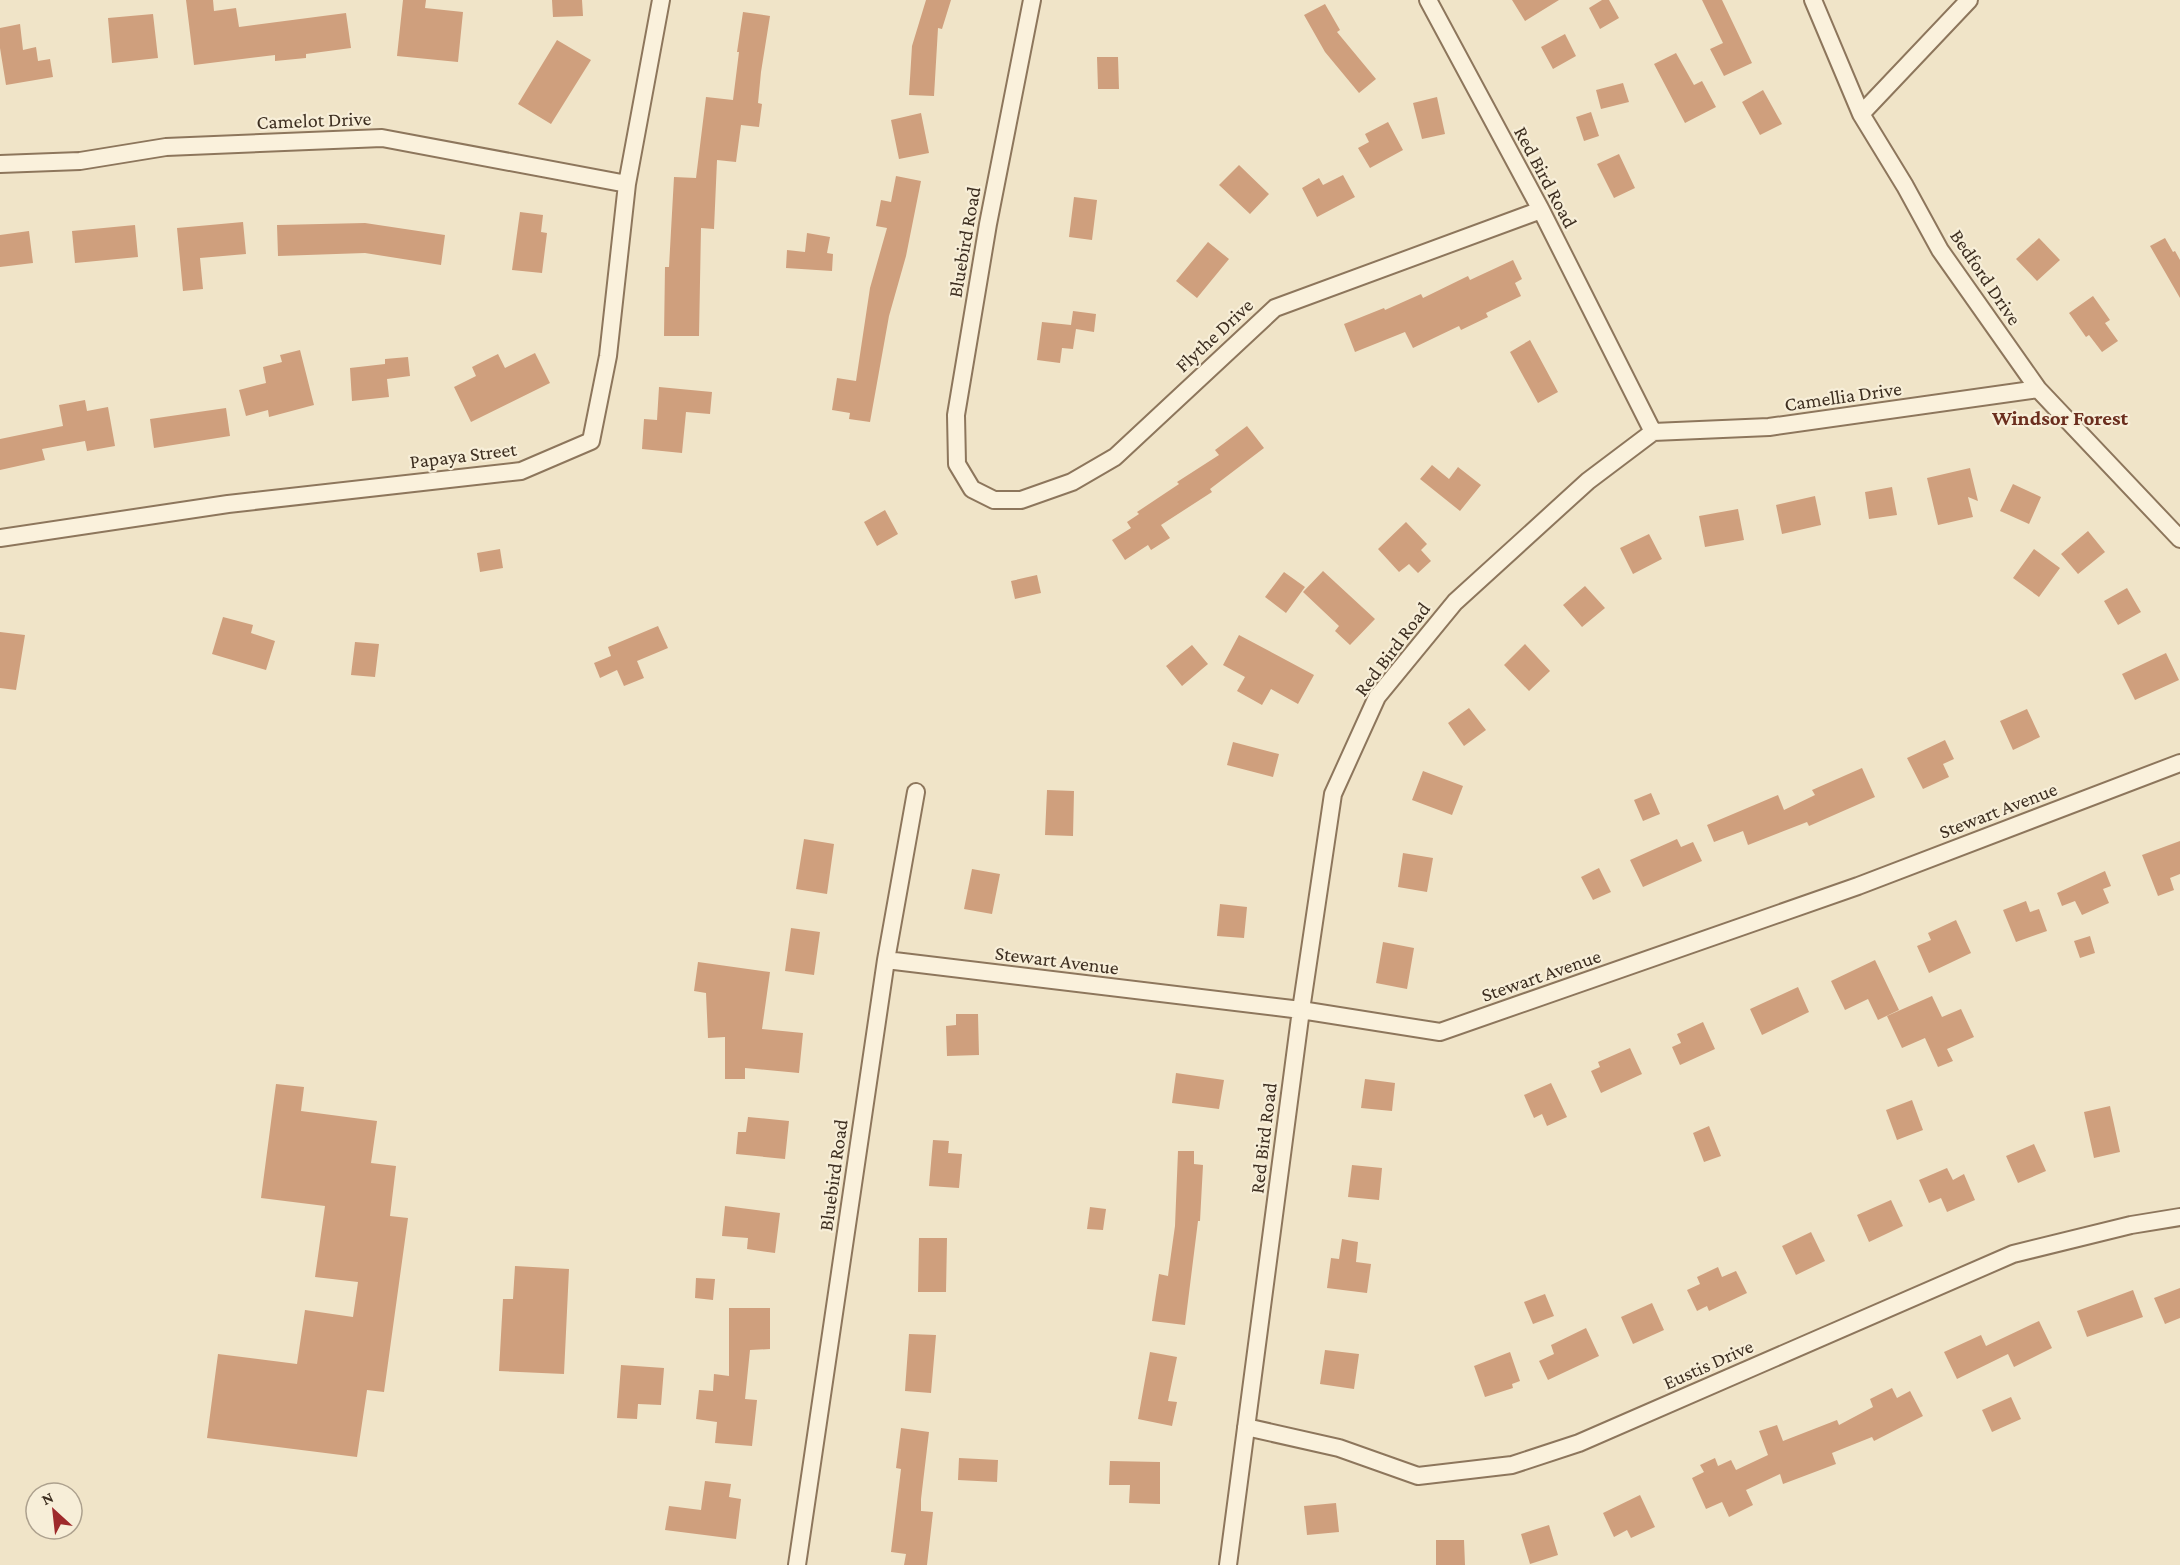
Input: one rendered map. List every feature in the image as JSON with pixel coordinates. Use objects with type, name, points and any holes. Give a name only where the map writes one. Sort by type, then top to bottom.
[{"type":"street","name":"Papaya Street","points":[[0,538],[228,504],[522,471],[591,441],[608,356],[627,184],[661,0]]},
{"type":"street","name":"Bluebird Road","points":[[972,489],[957,464],[956,415],[988,224],[1032,0]]},
{"type":"street","name":"Red Bird Road","points":[[1228,1565],[1301,1010],[1333,794],[1377,697],[1455,602],[1588,481],[1653,432],[1541,210],[1428,0]]},
{"type":"street","name":"Bedford Drive","points":[[1814,0],[1861,114],[1905,186],[1940,250],[2038,389],[2180,539]]},
{"type":"street","points":[[1861,114],[1969,0]]},
{"type":"street","name":"Camelot Drive","points":[[0,164],[80,161],[166,147],[382,138],[627,184]]},
{"type":"street","name":"Flythe Drive","points":[[972,489],[994,500],[1021,500],[1072,482],[1115,457],[1275,308],[1541,210]]},
{"type":"street","name":"Camellia Drive","points":[[1653,432],[1769,427],[2038,389]]},
{"type":"street","name":"Stewart Avenue","points":[[886,960],[1301,1010],[1440,1032],[1858,886],[2180,763]]},
{"type":"street","name":"Bluebird Road","points":[[797,1565],[886,960],[916,792]]},
{"type":"street","name":"Eustis Drive","points":[[1246,1427],[1339,1448],[1419,1476],[1512,1465],[1579,1443],[2013,1254],[2131,1225],[2180,1217]]},
{"type":"building","points":[[186,0],[213,0],[214,11],[236,8],[239,27],[346,13],[351,48],[306,54],[306,58],[275,61],[275,55],[194,65]]},
{"type":"building","points":[[403,0],[426,0],[425,8],[463,12],[458,62],[397,56]]},
{"type":"building","points":[[552,0],[582,0],[583,16],[553,17]]},
{"type":"building","points":[[926,0],[951,0],[942,29],[938,28],[934,96],[909,95],[912,46]]},
{"type":"building","points":[[1512,0],[1559,0],[1525,21]]},
{"type":"building","points":[[1602,0],[1609,0],[1619,18],[1600,29],[1589,8]]},
{"type":"building","points":[[1702,0],[1722,0],[1752,63],[1724,76],[1710,49],[1723,43]]},
{"type":"building","points":[[1325,4],[1340,30],[1337,32],[1376,79],[1359,93],[1325,52],[1304,15]]},
{"type":"building","points":[[743,12],[770,16],[761,72],[758,103],[762,104],[759,127],[741,125],[736,162],[717,160],[714,229],[701,228],[699,336],[664,336],[665,267],[669,267],[674,177],[696,178],[706,97],[733,100]]},
{"type":"building","points":[[153,14],[158,58],[112,63],[108,18]]},
{"type":"building","points":[[20,24],[23,50],[36,47],[38,61],[50,59],[53,77],[6,85],[0,48],[0,28]]},
{"type":"building","points":[[1565,34],[1576,56],[1553,69],[1541,47]]},
{"type":"building","points":[[557,40],[591,60],[551,124],[518,104]]},
{"type":"building","points":[[1676,53],[1694,85],[1702,81],[1716,107],[1685,123],[1654,64]]},
{"type":"building","points":[[1097,57],[1118,57],[1119,89],[1098,89]]},
{"type":"building","points":[[1623,83],[1629,102],[1601,109],[1596,90]]},
{"type":"building","points":[[1763,90],[1782,124],[1760,135],[1742,102]]},
{"type":"building","points":[[1437,97],[1445,134],[1422,139],[1413,103]]},
{"type":"building","points":[[1591,112],[1599,136],[1584,141],[1576,117]]},
{"type":"building","points":[[921,113],[929,153],[899,159],[891,120]]},
{"type":"building","points":[[1388,122],[1403,150],[1370,168],[1358,148],[1369,142],[1365,134]]},
{"type":"building","points":[[1619,154],[1635,188],[1614,198],[1597,164]]},
{"type":"building","points":[[1239,165],[1269,194],[1250,214],[1219,185]]},
{"type":"building","points":[[1343,175],[1355,197],[1317,217],[1302,188],[1319,178],[1323,185]]},
{"type":"building","points":[[896,176],[921,181],[906,256],[889,316],[870,422],[849,419],[850,413],[832,410],[837,378],[856,381],[870,288],[887,228],[876,226],[881,200],[891,202]]},
{"type":"building","points":[[1074,197],[1097,200],[1092,240],[1069,237]]},
{"type":"building","points":[[520,212],[543,215],[541,232],[547,233],[542,273],[512,270]]},
{"type":"building","points":[[243,222],[246,254],[200,258],[203,289],[183,291],[177,228]]},
{"type":"building","points":[[365,223],[445,235],[441,265],[365,253],[278,256],[277,225]]},
{"type":"building","points":[[135,225],[138,257],[75,263],[72,231]]},
{"type":"building","points":[[29,231],[33,263],[0,267],[0,235]]},
{"type":"building","points":[[807,233],[830,237],[827,253],[833,254],[832,271],[786,268],[787,250],[805,252]]},
{"type":"building","points":[[2039,238],[2060,260],[2037,281],[2016,259]]},
{"type":"building","points":[[2165,238],[2180,260],[2180,298],[2150,246]]},
{"type":"building","points":[[1208,242],[1229,259],[1197,298],[1176,281]]},
{"type":"building","points":[[1513,260],[1522,279],[1515,283],[1521,296],[1486,313],[1488,317],[1461,330],[1459,326],[1413,348],[1405,332],[1355,352],[1344,324],[1384,308],[1385,310],[1421,294],[1423,298],[1468,276],[1470,280]]},
{"type":"building","points":[[2093,296],[2110,320],[2105,323],[2118,341],[2102,352],[2089,335],[2086,337],[2069,313]]},
{"type":"building","points":[[1073,311],[1096,314],[1094,332],[1076,329],[1073,349],[1062,348],[1060,363],[1037,360],[1042,322],[1071,325]]},
{"type":"building","points":[[1530,340],[1558,392],[1538,403],[1510,352]]},
{"type":"building","points":[[300,350],[314,405],[269,417],[268,410],[246,416],[239,390],[266,383],[263,367],[282,362],[280,355]]},
{"type":"building","points":[[535,353],[550,383],[471,422],[454,387],[476,376],[472,367],[498,354],[505,368]]},
{"type":"building","points":[[408,357],[410,376],[387,379],[389,397],[352,401],[350,368],[385,364],[385,359]]},
{"type":"building","points":[[659,387],[712,392],[710,414],[686,412],[682,453],[642,449],[644,419],[657,420]]},
{"type":"building","points":[[85,400],[87,411],[108,407],[115,446],[87,451],[85,441],[42,449],[45,460],[0,470],[0,439],[63,426],[59,405]]},
{"type":"building","points":[[226,408],[230,436],[154,448],[150,419]]},
{"type":"building","points":[[1247,426],[1264,448],[1210,489],[1212,492],[1161,525],[1170,538],[1151,550],[1148,545],[1125,560],[1112,540],[1131,528],[1127,522],[1139,514],[1137,512],[1179,484],[1177,482],[1219,455],[1215,450]]},
{"type":"building","points":[[1432,465],[1449,479],[1458,467],[1481,485],[1460,511],[1420,479]]},
{"type":"building","points":[[1970,468],[1978,501],[1968,497],[1973,517],[1938,525],[1927,478]]},
{"type":"building","points":[[2013,484],[2041,497],[2029,524],[2000,511]]},
{"type":"building","points":[[1892,487],[1897,515],[1869,519],[1865,492]]},
{"type":"building","points":[[1815,496],[1821,525],[1782,534],[1776,505]]},
{"type":"building","points":[[1738,509],[1744,540],[1705,547],[1699,516]]},
{"type":"building","points":[[885,510],[898,534],[877,546],[864,522]]},
{"type":"building","points":[[1406,522],[1427,544],[1421,550],[1431,561],[1418,573],[1409,564],[1399,572],[1378,549]]},
{"type":"building","points":[[2088,531],[2105,552],[2078,574],[2061,554]]},
{"type":"building","points":[[1649,534],[1662,559],[1633,574],[1620,548]]},
{"type":"building","points":[[500,549],[503,568],[480,572],[477,553]]},
{"type":"building","points":[[2034,549],[2060,568],[2039,597],[2013,578]]},
{"type":"building","points":[[1323,571],[1375,619],[1350,645],[1335,631],[1339,626],[1303,592]]},
{"type":"building","points":[[1284,572],[1305,587],[1286,613],[1265,597]]},
{"type":"building","points":[[1037,575],[1041,593],[1015,599],[1011,581]]},
{"type":"building","points":[[1585,586],[1605,608],[1582,627],[1563,605]]},
{"type":"building","points":[[2127,588],[2141,612],[2118,625],[2104,601]]},
{"type":"building","points":[[223,617],[253,625],[251,633],[275,641],[266,670],[212,654]]},
{"type":"building","points":[[658,626],[668,648],[637,661],[644,678],[624,686],[617,670],[600,678],[594,663],[611,656],[608,647]]},
{"type":"building","points":[[0,632],[25,635],[16,690],[0,688]]},
{"type":"building","points":[[1239,635],[1314,675],[1298,704],[1271,689],[1262,705],[1237,691],[1245,677],[1223,665]]},
{"type":"building","points":[[355,642],[379,644],[375,677],[351,675]]},
{"type":"building","points":[[1525,644],[1550,671],[1529,691],[1504,665]]},
{"type":"building","points":[[1192,645],[1208,664],[1182,686],[1166,666]]},
{"type":"building","points":[[2166,653],[2179,680],[2135,700],[2122,674]]},
{"type":"building","points":[[1469,708],[1486,730],[1464,746],[1448,723]]},
{"type":"building","points":[[2027,709],[2040,737],[2013,750],[2000,721]]},
{"type":"building","points":[[1945,740],[1954,759],[1943,764],[1949,777],[1923,789],[1907,758]]},
{"type":"building","points":[[1233,742],[1279,754],[1273,777],[1227,765]]},
{"type":"building","points":[[1862,768],[1875,797],[1809,826],[1807,822],[1748,845],[1743,831],[1714,842],[1707,825],[1778,795],[1784,810],[1815,795],[1812,790]]},
{"type":"building","points":[[1423,771],[1463,786],[1452,815],[1412,800]]},
{"type":"building","points":[[1047,790],[1074,791],[1073,836],[1045,835]]},
{"type":"building","points":[[1651,793],[1660,814],[1643,821],[1634,800]]},
{"type":"building","points":[[804,839],[834,844],[827,894],[796,889]]},
{"type":"building","points":[[1677,839],[1681,847],[1693,842],[1702,861],[1643,887],[1630,860]]},
{"type":"building","points":[[2180,841],[2180,874],[2170,878],[2174,890],[2158,896],[2142,855]]},
{"type":"building","points":[[1403,853],[1433,858],[1427,892],[1398,887]]},
{"type":"building","points":[[1599,868],[1611,892],[1593,900],[1581,877]]},
{"type":"building","points":[[972,869],[1000,874],[992,914],[964,909]]},
{"type":"building","points":[[2105,871],[2111,886],[2103,889],[2109,903],[2082,915],[2075,901],[2062,906],[2057,893]]},
{"type":"building","points":[[2026,901],[2030,912],[2039,909],[2047,931],[2016,942],[2003,910]]},
{"type":"building","points":[[1220,904],[1247,907],[1244,938],[1217,936]]},
{"type":"building","points":[[1956,920],[1971,953],[1929,973],[1917,946],[1931,940],[1928,933]]},
{"type":"building","points":[[791,928],[820,932],[814,975],[785,971]]},
{"type":"building","points":[[2090,936],[2095,953],[2080,958],[2074,941]]},
{"type":"building","points":[[1383,942],[1414,948],[1407,989],[1376,983]]},
{"type":"building","points":[[1875,960],[1899,1010],[1878,1020],[1868,999],[1845,1010],[1831,981]]},
{"type":"building","points":[[698,962],[770,972],[762,1029],[803,1033],[799,1073],[745,1068],[745,1079],[725,1079],[725,1037],[708,1038],[706,993],[694,991]]},
{"type":"building","points":[[1798,987],[1809,1012],[1762,1035],[1750,1009]]},
{"type":"building","points":[[1932,996],[1942,1017],[1961,1009],[1974,1037],[1947,1049],[1953,1061],[1938,1067],[1925,1038],[1902,1048],[1887,1016]]},
{"type":"building","points":[[956,1014],[978,1014],[979,1055],[947,1056],[946,1026],[956,1025]]},
{"type":"building","points":[[1703,1022],[1715,1049],[1680,1065],[1672,1047],[1681,1043],[1677,1034]]},
{"type":"building","points":[[1630,1048],[1642,1074],[1601,1093],[1591,1071],[1600,1067],[1598,1062]]},
{"type":"building","points":[[1176,1073],[1224,1080],[1219,1109],[1172,1103]]},
{"type":"building","points":[[1365,1079],[1395,1083],[1392,1111],[1361,1108]]},
{"type":"building","points":[[1551,1083],[1567,1117],[1547,1126],[1542,1114],[1534,1118],[1524,1095]]},
{"type":"building","points":[[276,1084],[304,1087],[301,1111],[377,1121],[371,1163],[396,1166],[390,1216],[408,1218],[384,1392],[367,1390],[357,1457],[207,1438],[218,1354],[297,1364],[305,1310],[353,1317],[358,1282],[315,1277],[325,1206],[261,1198]]},
{"type":"building","points":[[1912,1100],[1923,1130],[1897,1140],[1886,1110]]},
{"type":"building","points":[[2110,1106],[2120,1152],[2094,1158],[2084,1112]]},
{"type":"building","points":[[748,1117],[789,1121],[785,1159],[736,1154],[738,1132],[746,1132]]},
{"type":"building","points":[[1709,1126],[1721,1156],[1704,1162],[1693,1133]]},
{"type":"building","points":[[933,1140],[949,1141],[948,1153],[962,1154],[959,1188],[929,1186]]},
{"type":"building","points":[[2034,1144],[2046,1171],[2018,1183],[2006,1156]]},
{"type":"building","points":[[1178,1151],[1194,1151],[1194,1164],[1203,1165],[1200,1221],[1198,1221],[1185,1325],[1152,1321],[1159,1274],[1168,1276],[1175,1226]]},
{"type":"building","points":[[1352,1165],[1382,1168],[1379,1200],[1348,1197]]},
{"type":"building","points":[[1947,1168],[1953,1180],[1964,1174],[1975,1200],[1947,1212],[1941,1198],[1929,1203],[1919,1180]]},
{"type":"building","points":[[1891,1200],[1903,1226],[1869,1242],[1857,1215]]},
{"type":"building","points":[[725,1206],[780,1213],[775,1253],[747,1249],[748,1238],[722,1236]]},
{"type":"building","points":[[1090,1207],[1106,1209],[1103,1230],[1087,1229]]},
{"type":"building","points":[[1811,1232],[1825,1261],[1796,1275],[1782,1246]]},
{"type":"building","points":[[919,1238],[947,1238],[946,1292],[918,1292]]},
{"type":"building","points":[[1342,1239],[1358,1242],[1356,1262],[1371,1264],[1367,1293],[1327,1288],[1331,1258],[1339,1259]]},
{"type":"building","points":[[515,1266],[569,1269],[564,1374],[499,1371],[503,1299],[513,1299]]},
{"type":"building","points":[[1718,1267],[1722,1277],[1736,1271],[1747,1293],[1709,1311],[1707,1306],[1697,1311],[1687,1290],[1700,1284],[1697,1277]]},
{"type":"building","points":[[696,1278],[715,1279],[713,1300],[695,1298]]},
{"type":"building","points":[[2180,1288],[2180,1318],[2165,1324],[2154,1298]]},
{"type":"building","points":[[2133,1290],[2143,1317],[2087,1337],[2077,1311]]},
{"type":"building","points":[[1545,1294],[1554,1316],[1533,1324],[1524,1302]]},
{"type":"building","points":[[1652,1303],[1664,1330],[1633,1344],[1621,1317]]},
{"type":"building","points":[[729,1308],[770,1308],[770,1349],[750,1350],[745,1399],[757,1400],[752,1446],[715,1443],[717,1422],[696,1419],[699,1390],[713,1391],[714,1374],[729,1376]]},
{"type":"building","points":[[2039,1321],[2052,1348],[2014,1367],[2008,1354],[1957,1379],[1944,1352],[1981,1335],[1986,1346]]},
{"type":"building","points":[[1586,1328],[1599,1356],[1548,1380],[1539,1361],[1554,1354],[1551,1345]]},
{"type":"building","points":[[909,1334],[936,1335],[931,1393],[905,1391]]},
{"type":"building","points":[[1325,1350],[1359,1354],[1354,1389],[1320,1384]]},
{"type":"building","points":[[1150,1352],[1177,1357],[1168,1401],[1177,1402],[1172,1426],[1138,1419]]},
{"type":"building","points":[[1510,1352],[1520,1381],[1512,1384],[1513,1388],[1485,1397],[1474,1366]]},
{"type":"building","points":[[621,1365],[664,1368],[661,1405],[638,1404],[637,1419],[617,1418]]},
{"type":"building","points":[[1892,1388],[1897,1398],[1910,1391],[1923,1416],[1874,1441],[1872,1437],[1832,1453],[1836,1464],[1783,1484],[1780,1474],[1746,1490],[1753,1505],[1729,1517],[1722,1502],[1706,1509],[1692,1478],[1704,1472],[1700,1465],[1715,1458],[1718,1466],[1731,1460],[1736,1470],[1768,1455],[1759,1431],[1777,1425],[1783,1441],[1837,1420],[1839,1425],[1873,1407],[1870,1399]]},
{"type":"building","points":[[2011,1397],[2021,1419],[1992,1432],[1982,1410]]},
{"type":"building","points":[[901,1428],[929,1432],[921,1499],[921,1511],[933,1512],[927,1565],[904,1565],[906,1554],[891,1552],[901,1469],[896,1468]]},
{"type":"building","points":[[959,1458],[998,1460],[997,1482],[958,1480]]},
{"type":"building","points":[[1110,1461],[1160,1462],[1160,1504],[1129,1503],[1130,1485],[1109,1485]]},
{"type":"building","points":[[705,1481],[731,1484],[729,1497],[741,1499],[736,1539],[665,1530],[669,1506],[701,1510]]},
{"type":"building","points":[[1640,1495],[1655,1527],[1631,1538],[1627,1530],[1614,1537],[1603,1513]]},
{"type":"building","points":[[1336,1503],[1339,1532],[1307,1535],[1304,1506]]},
{"type":"building","points":[[1549,1525],[1558,1555],[1530,1564],[1521,1534]]},
{"type":"building","points":[[1436,1540],[1464,1540],[1465,1565],[1436,1565]]},
{"type":"district","name":"Windsor Forest","points":[[2060,418]]}]
